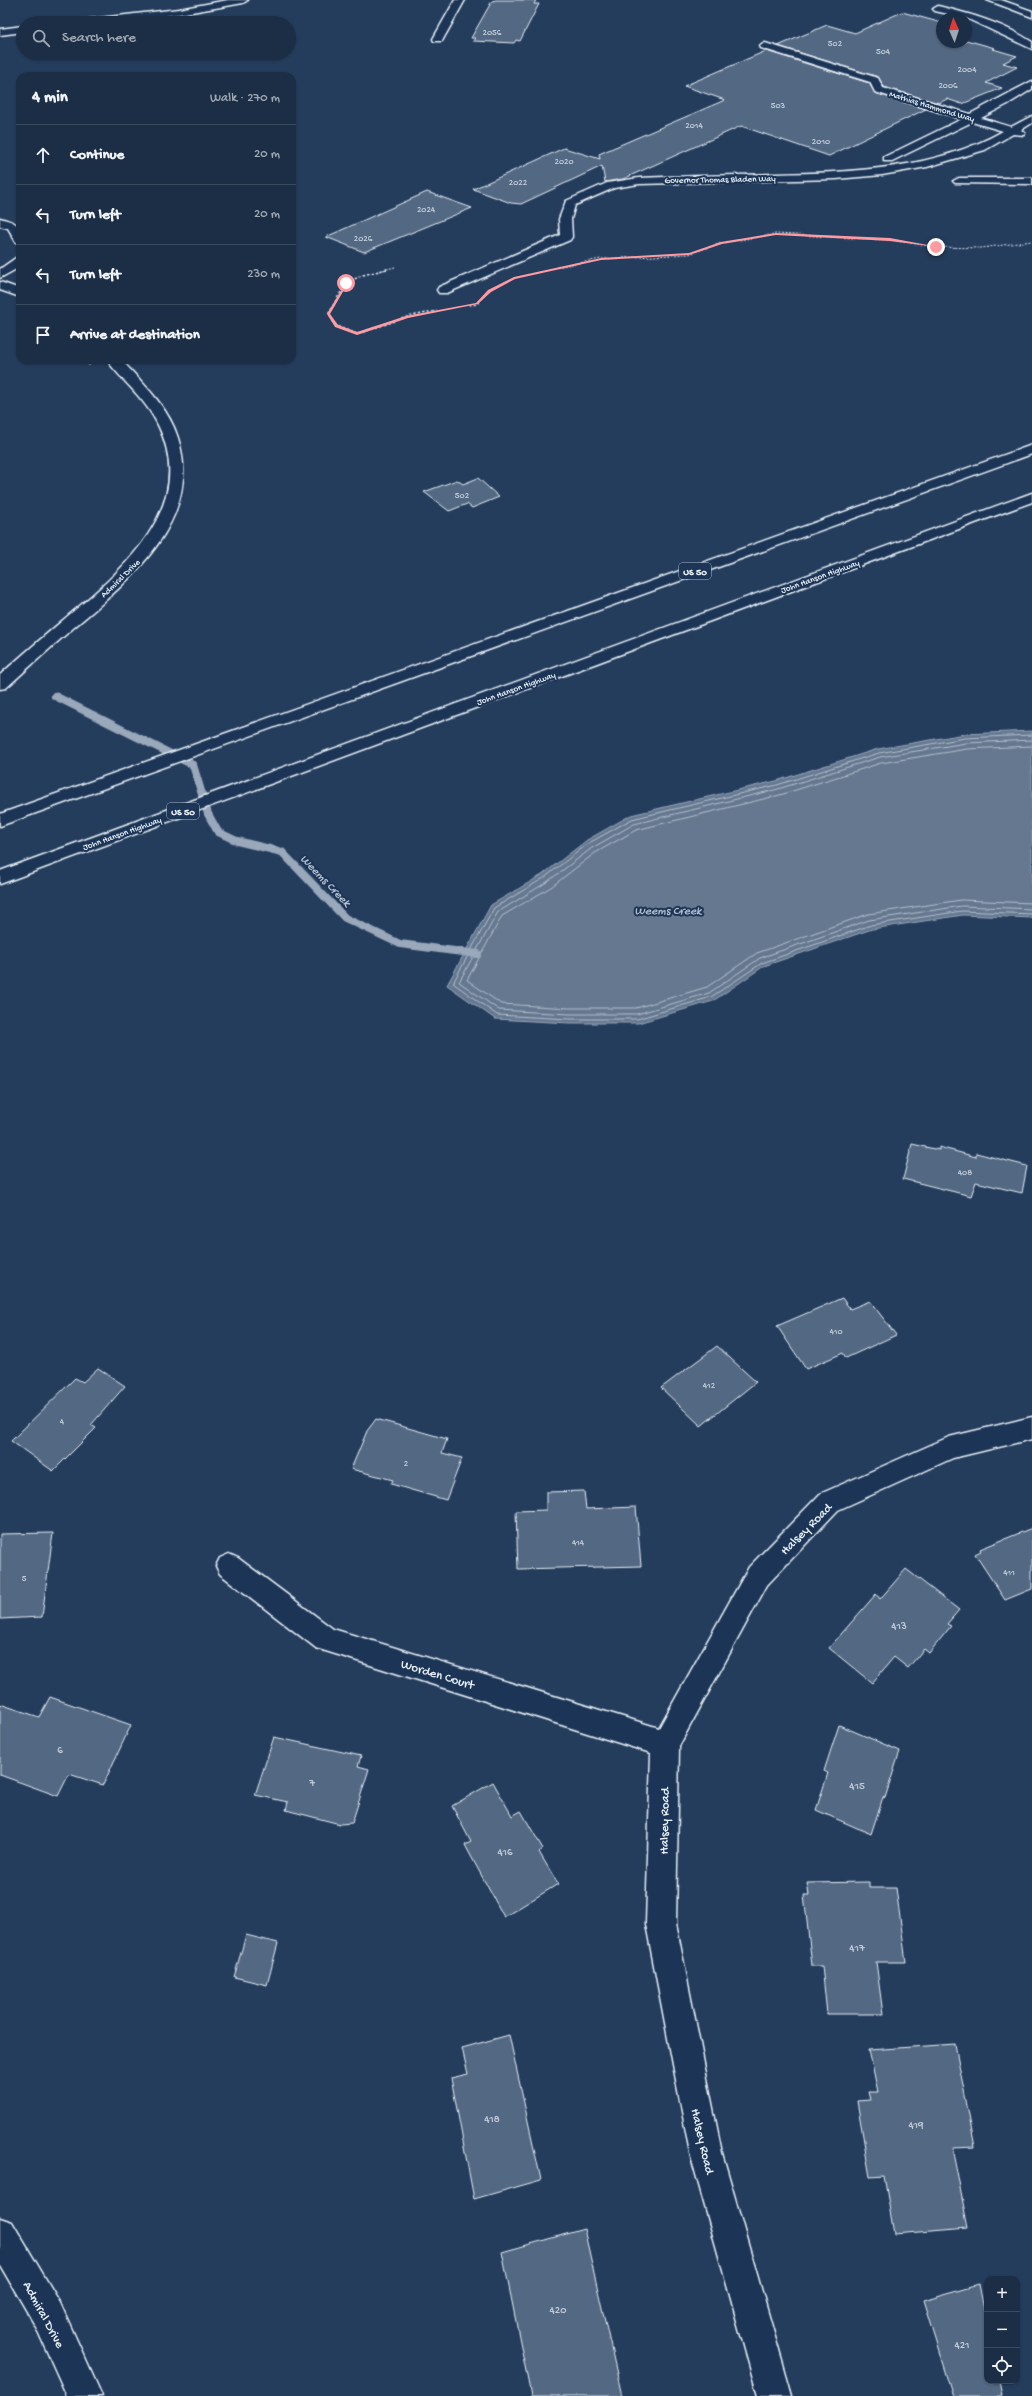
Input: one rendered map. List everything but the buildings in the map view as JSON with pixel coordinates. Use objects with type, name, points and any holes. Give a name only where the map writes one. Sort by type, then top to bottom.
[{"type":"main road","points":[[144,16],[179,12],[243,0]]},
{"type":"main road","points":[[438,39],[460,0]]},
{"type":"main road","points":[[992,0],[1032,14]]},
{"type":"main road","points":[[938,9],[991,24],[1014,33],[1032,46]]},
{"type":"main road","points":[[0,32],[16,31]]},
{"type":"main road","name":"Mathias Hammond Way","points":[[765,46],[874,80],[879,90],[970,119],[1032,136]]},
{"type":"main road","points":[[888,159],[1004,102],[1032,84]]},
{"type":"main road","name":"Governor Thomas Bladen Way","points":[[442,290],[566,236],[565,219],[570,203],[611,185],[639,181],[836,176],[882,172],[953,158],[981,148],[1032,119]]},
{"type":"main road","points":[[959,181],[1032,181]]},
{"type":"main road","points":[[0,222],[12,226],[16,232]]},
{"type":"main road","points":[[0,274],[16,265]]},
{"type":"main road","points":[[0,286],[16,292]]},
{"type":"main road","name":"Admiral Drive","points":[[0,684],[128,573],[154,539],[168,510],[177,471],[171,438],[165,424],[144,392],[118,364]]},
{"type":"main road","name":"US 50","points":[[0,820],[358,693],[1032,449]]},
{"type":"main road","name":"John Hanson Highway","points":[[0,878],[1032,497]]},
{"type":"main road","name":"Halsey Road","points":[[775,2396],[706,2153],[661,1924],[665,1744],[758,1576],[829,1502],[949,1448],[1032,1428]]},
{"type":"main road","name":"Worden Court","points":[[229,1566],[325,1638],[665,1744]]},
{"type":"main road","name":"Admiral Drive","points":[[0,2234],[48,2315],[85,2396]]},
{"type":"path","points":[[551,269],[601,259],[689,254],[721,243],[776,234],[890,240],[936,247],[982,248],[1032,242]]},
{"type":"path","points":[[395,267],[363,275],[346,283],[328,314],[336,326],[357,334],[408,317],[442,310]]},
{"type":"path","points":[[463,306],[477,304],[486,295]]},
{"type":"path","points":[[89,364],[94,370]]},
{"type":"water","name":"Weems Creek","points":[[1032,731],[1032,918],[963,915],[872,929],[764,966],[713,1001],[638,1023],[569,1023],[495,1019],[447,985],[491,905],[542,875],[587,840],[631,815],[776,781],[878,749],[965,734]]},
{"type":"waterway","name":"Weems Creek","points":[[55,696],[193,765],[208,814],[218,832],[237,841],[282,852],[345,918],[400,944],[478,954]]},
{"type":"route","points":[[346,283],[328,314],[336,326],[357,334],[408,317],[477,304],[490,291],[514,278],[558,267],[601,259],[641,258],[689,254],[721,243],[776,234],[890,240],[936,247]]}]
